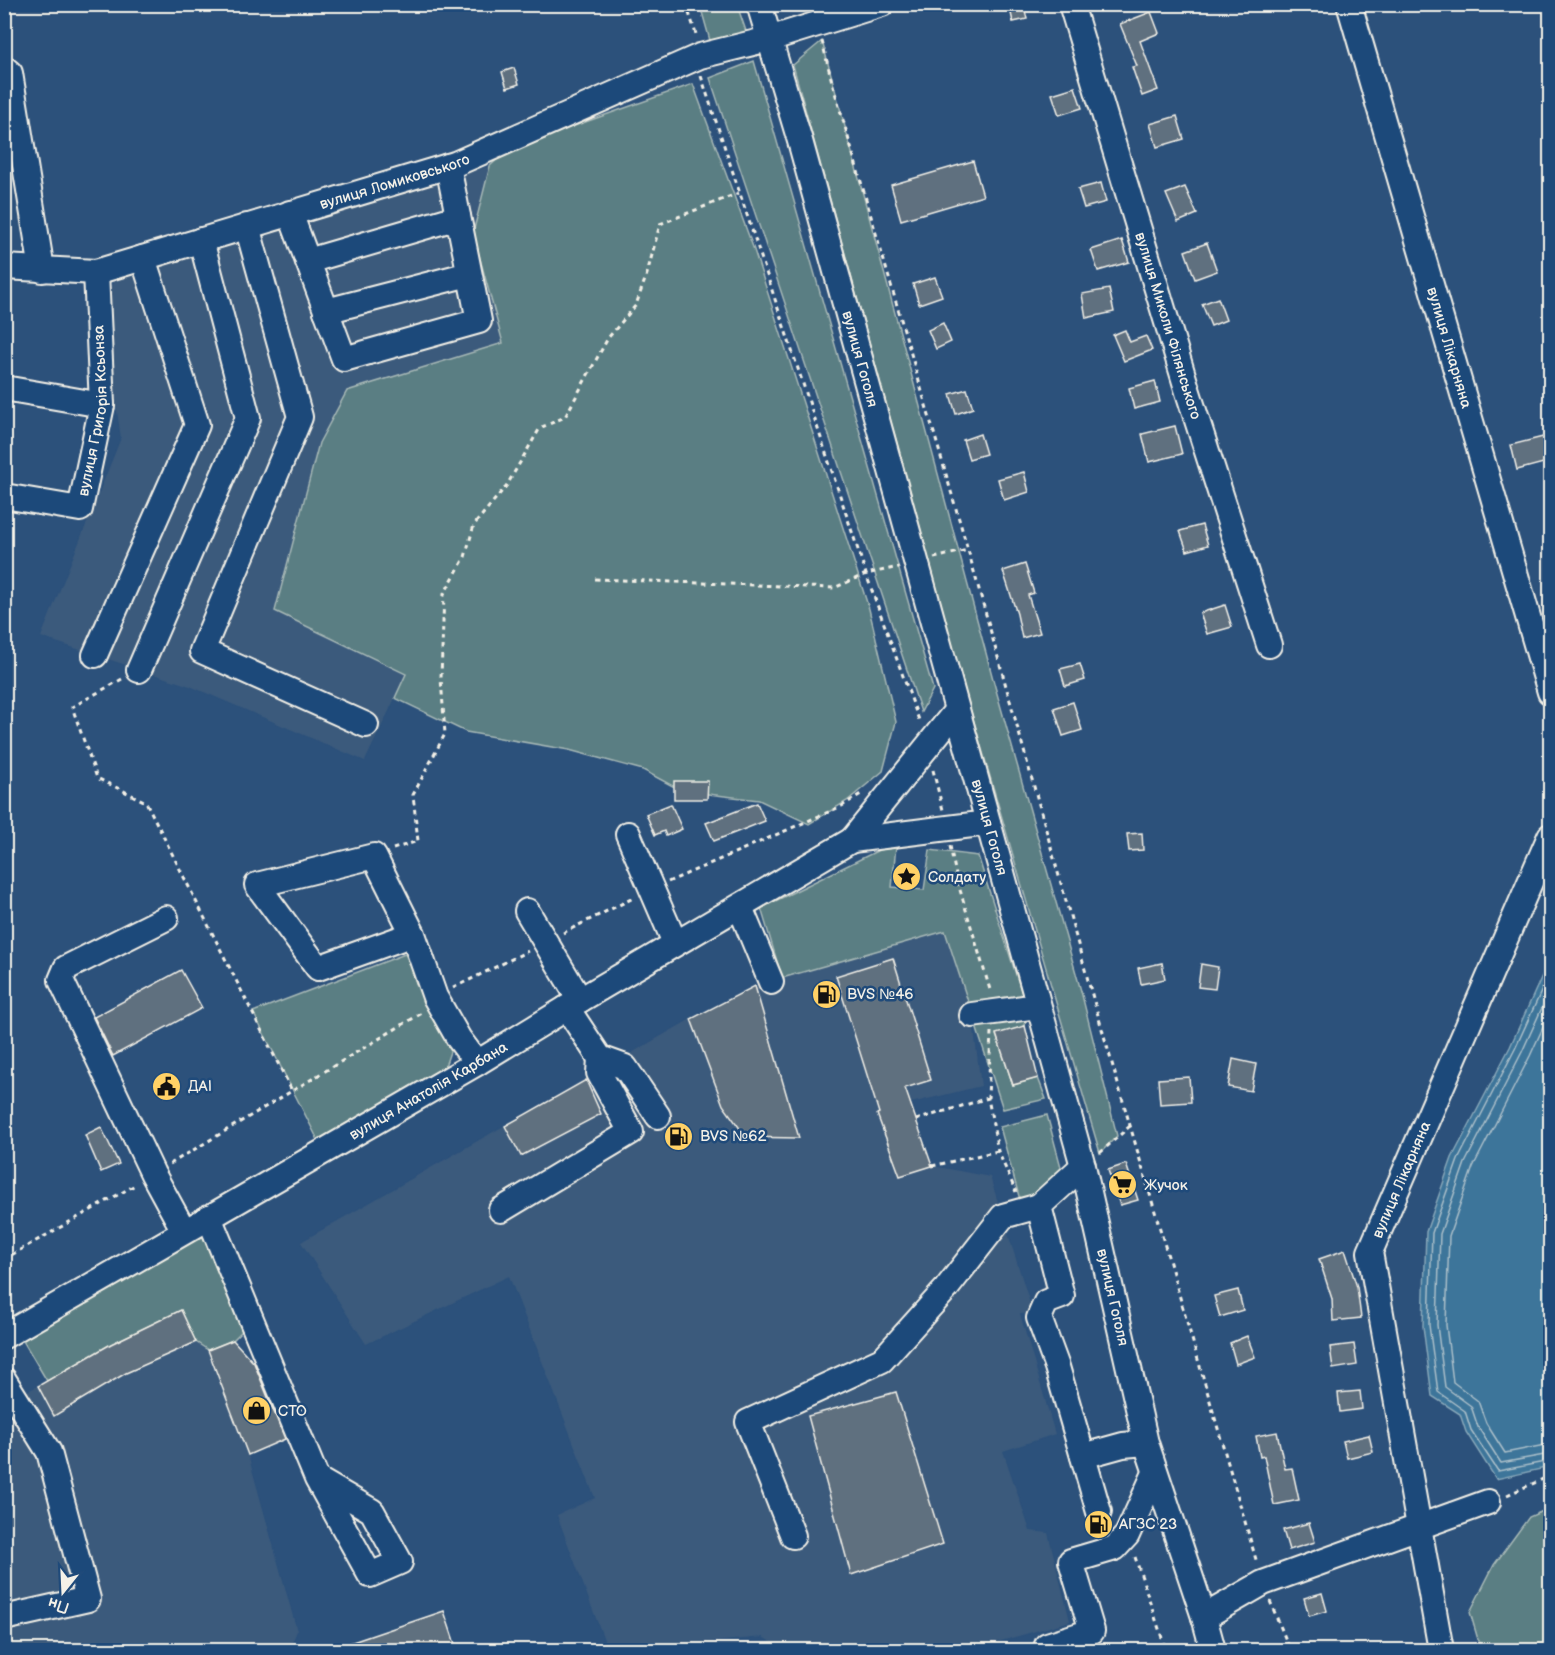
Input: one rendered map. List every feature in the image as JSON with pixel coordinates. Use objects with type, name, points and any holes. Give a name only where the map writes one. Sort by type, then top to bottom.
[{"type":"street","name":"вулиця Гоголя","points":[[759,4],[800,141],[1083,1166],[1146,1443],[1213,1650]]},
{"type":"street","name":"вулиця Ломиковського","points":[[4,267],[96,272],[143,258],[448,166],[700,56],[770,39],[882,4]]},
{"type":"street","name":"вулиця Миколи Філянського","points":[[1071,4],[1188,392],[1269,645]]},
{"type":"street","name":"вулиця Лікарняна","points":[[1348,4],[1551,692]]},
{"type":"street","points":[[4,68],[10,73],[42,270]]},
{"type":"street","points":[[290,213],[344,359],[478,321],[448,166]]},
{"type":"street","points":[[308,261],[458,217]]},
{"type":"street","points":[[247,226],[300,417],[202,651],[366,725]]},
{"type":"street","points":[[139,670],[248,418],[201,240]]},
{"type":"street","points":[[95,655],[197,425],[143,258]]},
{"type":"street","name":"вулиця Григорія Ксьонза","points":[[4,496],[80,509],[102,405],[96,272]]},
{"type":"street","points":[[326,311],[469,274]]},
{"type":"street","points":[[4,388],[102,405]]},
{"type":"street","points":[[852,840],[922,738],[956,711]]},
{"type":"street","points":[[852,840],[988,823]]},
{"type":"street","points":[[628,834],[675,943]]},
{"type":"street","name":"вулиця Лікарняна","points":[[1441,1650],[1370,1252],[1551,836]]},
{"type":"street","name":"вулиця Анатолія Карбана","points":[[4,1336],[477,1063],[675,943],[852,840]]},
{"type":"street","points":[[413,934],[318,968],[257,885],[374,856],[413,934],[435,997],[459,1039],[477,1063]]},
{"type":"street","points":[[740,907],[771,982]]},
{"type":"street","points":[[501,1210],[632,1132],[599,1073],[600,1058],[545,942],[527,911]]},
{"type":"street","points":[[166,918],[66,968],[61,980],[153,1174],[184,1231]]},
{"type":"street","points":[[982,1014],[1038,1006]]},
{"type":"street","points":[[600,1058],[625,1067],[658,1116]]},
{"type":"street","points":[[793,1536],[748,1422],[882,1360],[946,1289],[1003,1216],[1039,1206],[1083,1166]]},
{"type":"street","points":[[1039,1206],[1062,1296],[1046,1302],[1039,1318],[1057,1366],[1099,1512]]},
{"type":"street","points":[[209,1216],[317,1479]]},
{"type":"street","points":[[4,1380],[49,1452],[88,1599],[4,1618]]},
{"type":"street","points":[[1083,1456],[1146,1443]]},
{"type":"street","points":[[1047,1645],[1092,1631],[1071,1561],[1115,1548],[1127,1535],[1155,1473]]},
{"type":"street","points":[[1204,1617],[1263,1583],[1488,1503]]},
{"type":"path","points":[[687,4],[699,44],[701,80],[866,574],[919,721],[947,828],[957,880],[993,1001],[982,1014],[988,1098],[916,1120]]},
{"type":"path","points":[[818,24],[832,82],[968,550],[1130,1125],[1263,1583],[1290,1650]]},
{"type":"path","points":[[374,856],[418,841],[413,795],[445,734],[441,678],[444,594],[465,557],[474,525],[507,485],[540,428],[565,417],[608,338],[636,305],[660,224],[739,193]]},
{"type":"path","points":[[595,579],[834,588],[866,574],[968,550]]},
{"type":"path","points":[[139,670],[72,707],[97,778],[146,802],[292,1091]]},
{"type":"path","points":[[919,721],[922,738]]},
{"type":"path","points":[[4,1259],[153,1174],[432,1008],[435,997],[652,889],[842,806],[865,791]]},
{"type":"path","points":[[1083,1166],[1130,1125]]},
{"type":"path","points":[[933,1166],[998,1151]]},
{"type":"path","points":[[1488,1503],[1551,1476]]},
{"type":"shaded area","points":[[490,166],[473,233],[503,343],[347,391],[319,443],[275,611],[406,675],[365,761],[190,686],[41,637],[121,438],[101,303],[115,279]]},
{"type":"shaded area","points":[[945,931],[972,1015],[981,1086],[911,1103],[933,1166],[990,1177],[1033,1313],[1020,1314],[1055,1434],[1003,1451],[1030,1531],[1048,1533],[1070,1621],[970,1650],[783,1650],[763,1637],[631,1650],[608,1650],[557,1515],[595,1498],[509,1276],[366,1344],[301,1242],[691,1019],[723,1105],[746,1137],[798,1138],[755,986]]},
{"type":"shaded area","points":[[181,1310],[196,1342],[208,1350],[248,1455],[297,1631],[289,1650],[5,1650],[4,1402],[38,1386],[55,1416],[126,1373],[111,1344]]},
{"type":"green space","points":[[700,5],[737,5],[747,34],[711,44]]},
{"type":"green space","points":[[822,41],[994,683],[1081,991],[1117,1136],[1100,1153],[965,691],[793,65]]},
{"type":"green space","points":[[754,61],[933,689],[921,712],[710,78]]},
{"type":"green space","points":[[693,84],[754,250],[869,609],[896,722],[883,771],[847,801],[809,824],[759,800],[682,791],[643,770],[569,750],[466,732],[395,698],[406,674],[275,611],[319,443],[347,391],[503,343],[473,233],[490,166],[509,149]]},
{"type":"green space","points":[[887,846],[896,846],[892,887],[924,890],[930,850],[978,856],[1027,1009],[1025,1026],[996,1035],[1013,1085],[1038,1078],[1046,1099],[1003,1109],[945,931],[782,978],[761,908]]},
{"type":"green space","points":[[405,954],[432,1008],[453,1043],[444,1069],[318,1140],[253,1012]]},
{"type":"green space","points":[[1047,1115],[1065,1182],[1020,1200],[1000,1127]]},
{"type":"green space","points":[[209,1217],[252,1321],[233,1340],[208,1350],[196,1342],[181,1310],[111,1344],[47,1381],[16,1329]]},
{"type":"green space","points":[[1550,1508],[1550,1650],[1481,1650],[1470,1612],[1494,1565],[1529,1517]]},
{"type":"water","points":[[1550,958],[1550,1467],[1496,1479],[1466,1432],[1460,1414],[1432,1396],[1423,1326],[1426,1232],[1452,1158],[1510,1047]]},
{"type":"building","points":[[1009,4],[1023,4],[1027,19],[1013,22]]},
{"type":"building","points":[[1151,12],[1159,33],[1140,41],[1158,90],[1142,96],[1132,67],[1137,66],[1120,24]]},
{"type":"building","points":[[514,68],[519,84],[507,88],[502,72]]},
{"type":"building","points":[[1075,87],[1082,108],[1059,115],[1052,94]]},
{"type":"building","points":[[1177,116],[1184,139],[1157,147],[1150,124]]},
{"type":"building","points":[[973,161],[983,196],[901,220],[891,185]]},
{"type":"building","points":[[1101,183],[1106,202],[1084,208],[1078,189]]},
{"type":"building","points":[[1185,187],[1197,214],[1178,222],[1166,194]]},
{"type":"building","points":[[1122,240],[1129,262],[1098,271],[1091,250]]},
{"type":"building","points":[[1207,243],[1217,271],[1195,279],[1185,251]]},
{"type":"building","points":[[935,277],[942,296],[919,304],[913,284]]},
{"type":"building","points":[[1109,289],[1114,312],[1086,318],[1082,294]]},
{"type":"building","points":[[1218,298],[1226,320],[1211,326],[1202,304]]},
{"type":"building","points":[[943,323],[951,342],[936,349],[928,330]]},
{"type":"building","points":[[1125,330],[1130,342],[1146,336],[1152,350],[1124,361],[1113,335]]},
{"type":"building","points":[[1155,381],[1160,402],[1134,409],[1129,388]]},
{"type":"building","points":[[967,389],[973,408],[956,414],[950,394]]},
{"type":"building","points":[[1175,426],[1182,454],[1149,462],[1142,434]]},
{"type":"building","points":[[980,434],[986,454],[969,459],[963,440]]},
{"type":"building","points":[[1551,435],[1551,461],[1517,470],[1511,445]]},
{"type":"building","points":[[1024,472],[1029,492],[1004,500],[998,479]]},
{"type":"building","points":[[1202,525],[1208,545],[1187,551],[1180,531]]},
{"type":"building","points":[[1025,564],[1034,593],[1028,595],[1040,633],[1022,638],[1003,571]]},
{"type":"building","points":[[1225,605],[1232,627],[1207,634],[1200,613]]},
{"type":"building","points":[[1080,664],[1085,680],[1065,686],[1060,669]]},
{"type":"building","points":[[1073,702],[1082,730],[1063,736],[1054,708]]},
{"type":"building","points":[[674,781],[708,781],[707,799],[674,799]]},
{"type":"building","points":[[757,803],[765,821],[714,841],[706,823]]},
{"type":"building","points":[[671,804],[682,829],[666,836],[664,831],[655,835],[646,814]]},
{"type":"building","points":[[1142,833],[1143,850],[1129,851],[1127,834]]},
{"type":"building","points":[[893,958],[931,1080],[905,1088],[932,1166],[900,1176],[877,1114],[879,1113],[836,976]]},
{"type":"building","points":[[1162,963],[1165,979],[1141,984],[1138,968]]},
{"type":"building","points":[[1201,964],[1218,967],[1215,989],[1198,987]]},
{"type":"building","points":[[181,970],[202,1008],[113,1056],[94,1017]]},
{"type":"building","points":[[755,986],[799,1138],[746,1137],[723,1105],[691,1019]]},
{"type":"building","points":[[1025,1026],[1038,1078],[1013,1085],[996,1034]]},
{"type":"building","points":[[1233,1059],[1256,1064],[1251,1091],[1228,1087]]},
{"type":"building","points":[[1189,1077],[1191,1102],[1160,1104],[1158,1079]]},
{"type":"building","points":[[586,1080],[601,1114],[521,1156],[505,1126]]},
{"type":"building","points":[[101,1127],[119,1164],[101,1172],[85,1135]]},
{"type":"building","name":"Жучок","points":[[1126,1164],[1138,1200],[1120,1205],[1108,1170]]},
{"type":"building","points":[[1345,1250],[1357,1287],[1361,1318],[1333,1321],[1332,1299],[1319,1259]]},
{"type":"building","points":[[1238,1290],[1243,1310],[1220,1317],[1214,1296]]},
{"type":"building","points":[[181,1310],[196,1342],[126,1373],[54,1416],[38,1386],[111,1344]]},
{"type":"building","points":[[1247,1336],[1255,1357],[1236,1364],[1230,1343]]},
{"type":"building","name":"СТО","points":[[233,1340],[254,1363],[285,1439],[248,1455],[208,1350]]},
{"type":"building","points":[[1354,1344],[1357,1365],[1333,1369],[1330,1347]]},
{"type":"building","points":[[1360,1391],[1362,1409],[1340,1412],[1338,1393]]},
{"type":"building","points":[[896,1392],[943,1544],[851,1575],[808,1416]]},
{"type":"building","points":[[1277,1432],[1285,1469],[1292,1468],[1299,1500],[1274,1505],[1264,1456],[1260,1457],[1256,1436]]},
{"type":"building","points":[[1369,1435],[1373,1452],[1347,1458],[1343,1441]]},
{"type":"building","points":[[1309,1523],[1315,1542],[1289,1550],[1283,1530]]},
{"type":"building","points":[[1322,1593],[1327,1611],[1309,1616],[1304,1598]]},
{"type":"building","points":[[444,1611],[457,1650],[336,1650],[335,1648]]},
{"type":"place","name":"Солдату","points":[[907,877]]},
{"type":"place","name":"BVS №46","points":[[826,994]]},
{"type":"place","name":"ДАІ","points":[[167,1086]]},
{"type":"place","name":"BVS №62","points":[[679,1136]]},
{"type":"place","name":"Жучок","points":[[1123,1185]]},
{"type":"place","name":"СТО","points":[[257,1411]]},
{"type":"place","name":"АГЗС 23","points":[[1098,1524]]}]
